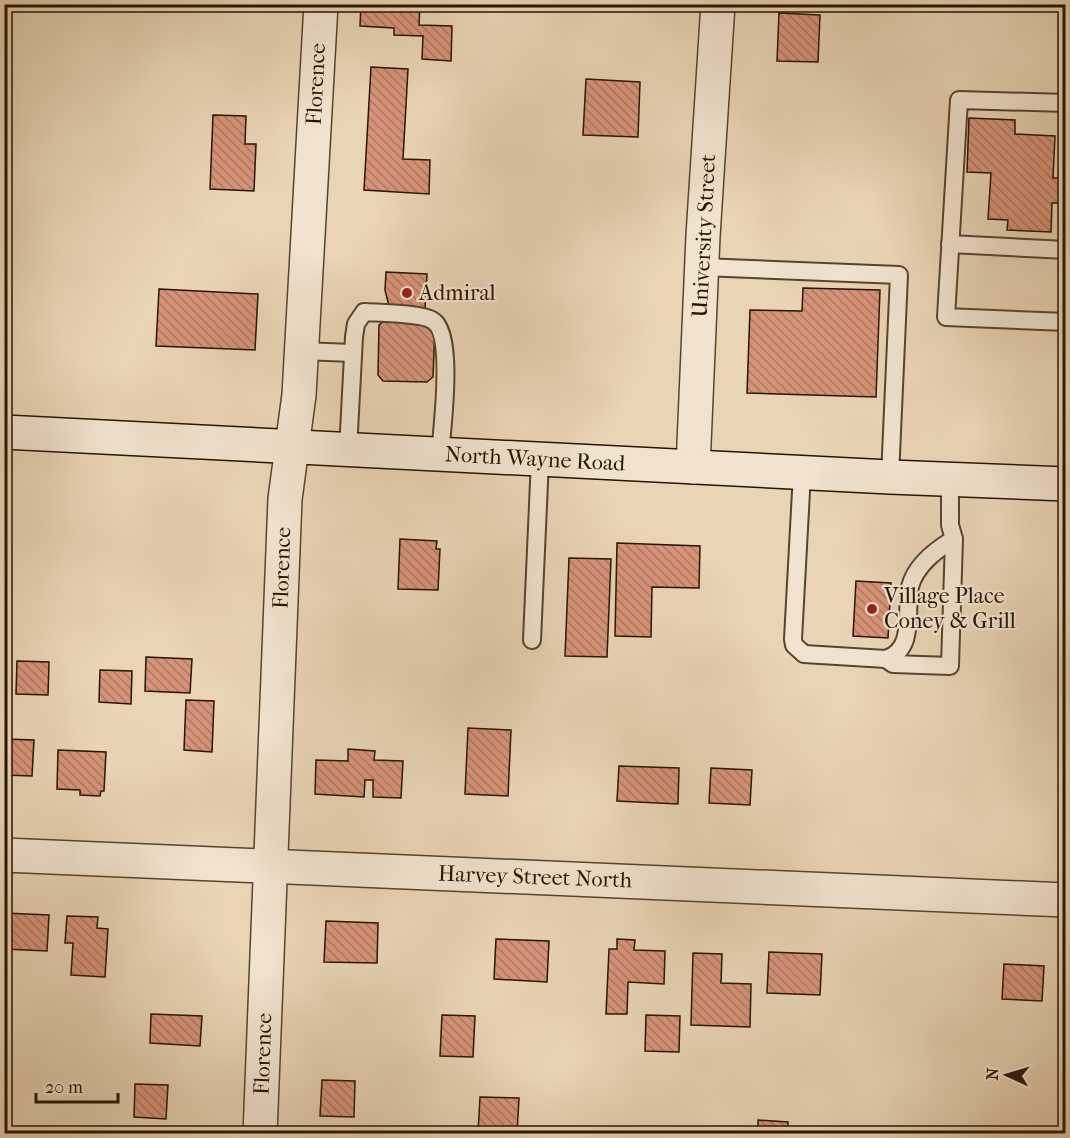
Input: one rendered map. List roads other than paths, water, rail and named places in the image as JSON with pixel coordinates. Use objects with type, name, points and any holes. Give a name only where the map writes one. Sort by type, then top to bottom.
[{"type":"street","name":"Florence","points":[[260,1134],[285,499],[299,395],[321,4]]},
{"type":"street","name":"University Street","points":[[693,467],[718,4]]},
{"type":"street","name":"North Wayne Road","points":[[4,432],[802,473],[1065,484]]},
{"type":"street","name":"Harvey Street North","points":[[4,855],[1065,900]]},
{"type":"lane","points":[[1065,103],[959,100],[946,317],[1065,322]]},
{"type":"lane","points":[[950,244],[1065,250]]},
{"type":"lane","points":[[702,267],[899,275],[890,477]]},
{"type":"lane","points":[[348,450],[356,324],[364,312],[432,319],[441,327],[446,354],[440,454]]},
{"type":"lane","points":[[301,351],[353,353]]},
{"type":"lane","points":[[532,640],[540,460]]},
{"type":"lane","points":[[802,473],[793,639],[797,649],[804,654],[886,659],[893,664],[950,666],[954,539],[950,525],[950,479]]},
{"type":"lane","points":[[886,659],[897,653],[907,633],[910,587],[914,579],[935,551],[954,539]]},
{"type":"place","name":"Admiral","points":[[407,293]]},
{"type":"place","name":"Village Place Coney & Grill","points":[[872,609]]}]
